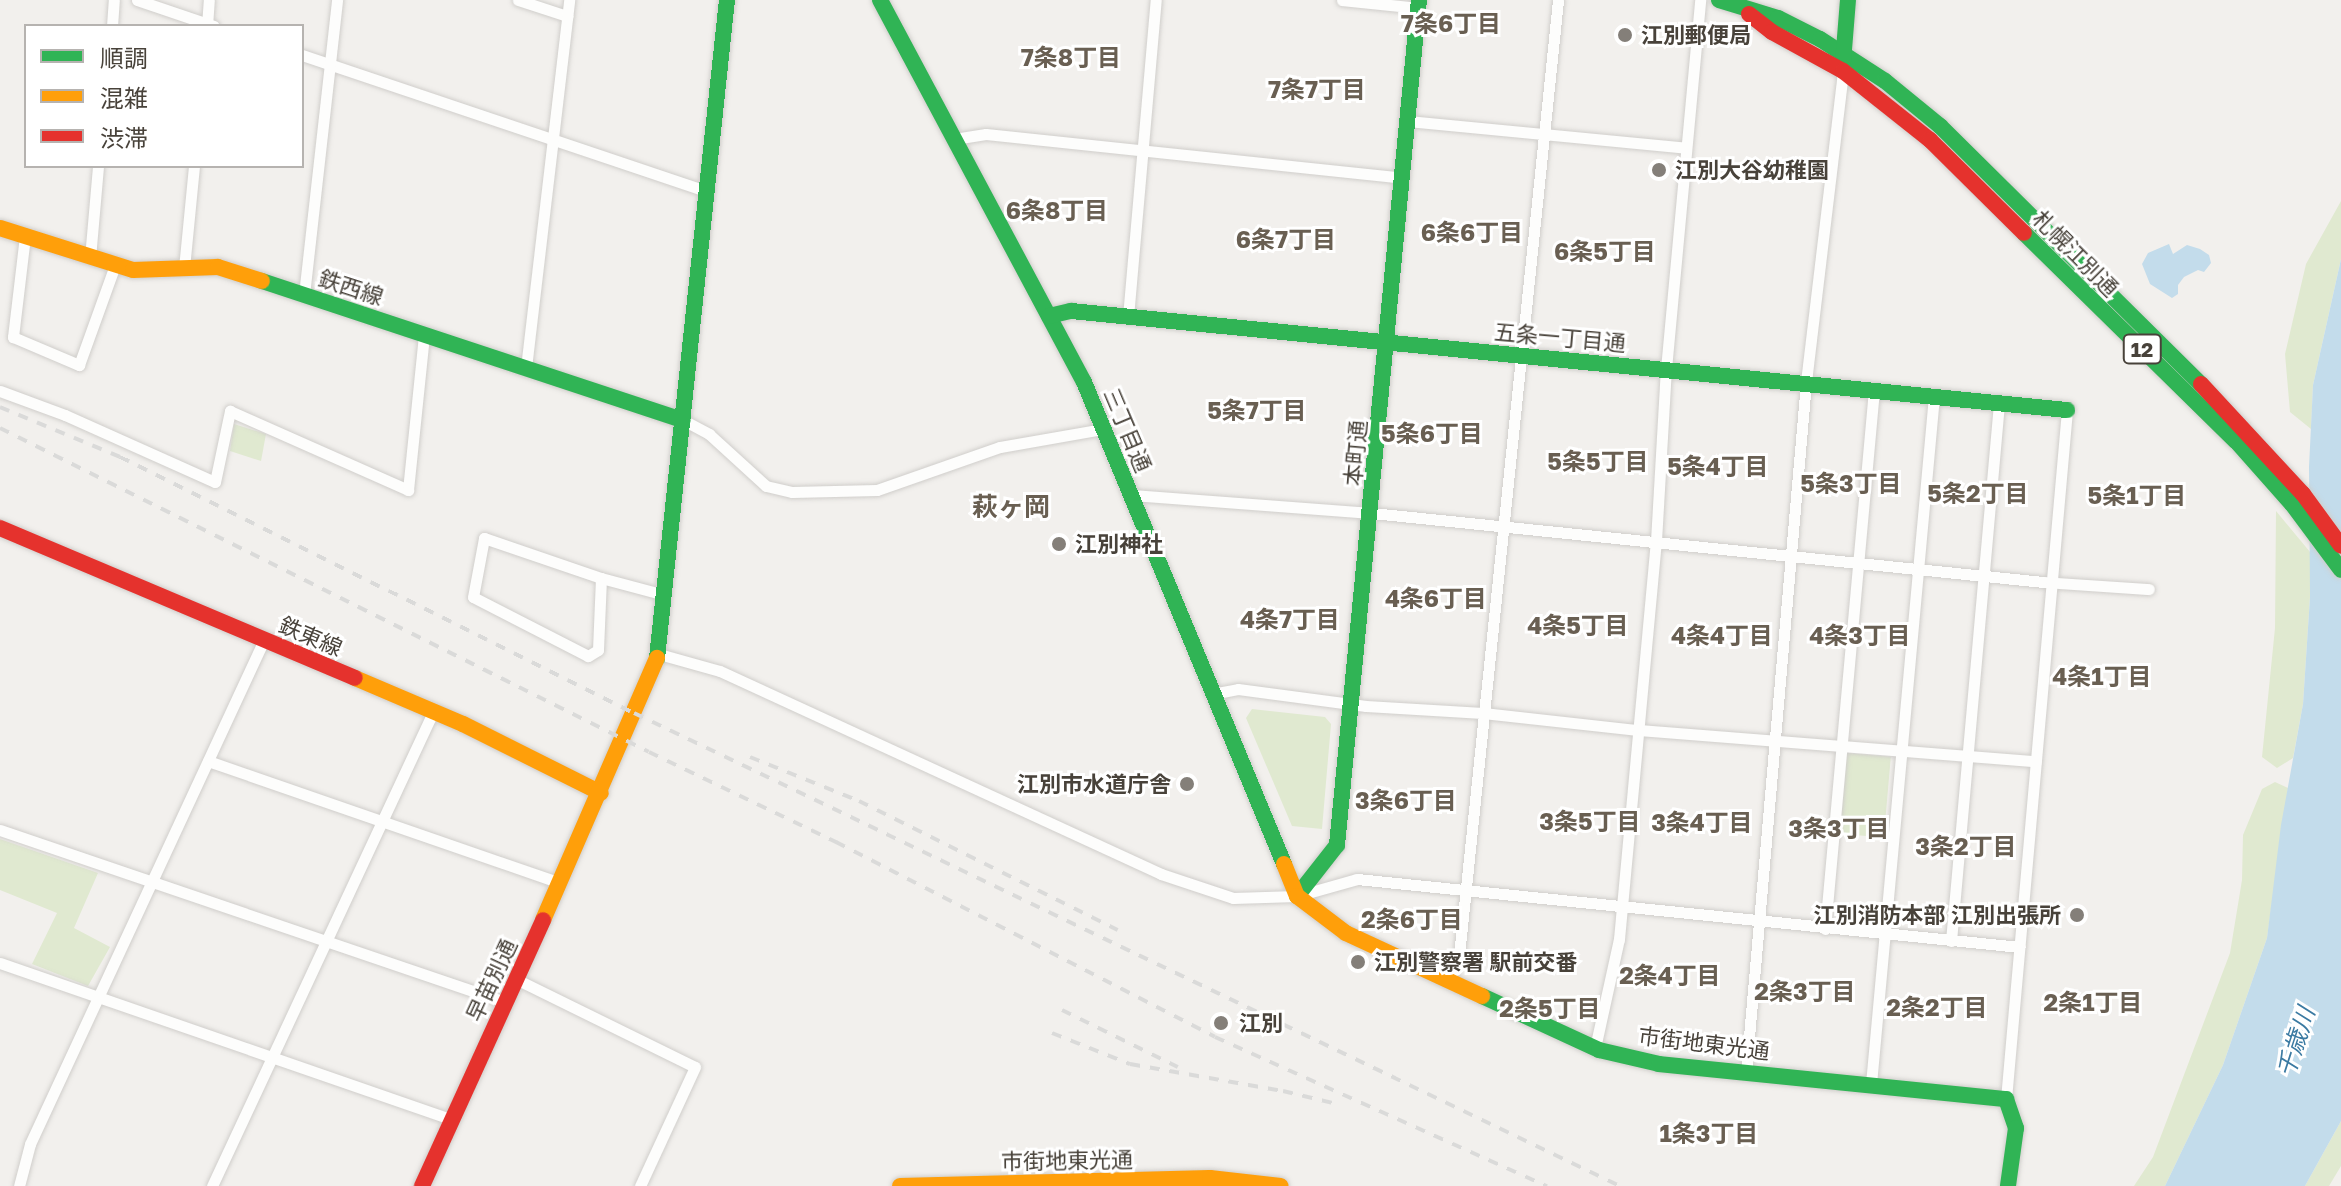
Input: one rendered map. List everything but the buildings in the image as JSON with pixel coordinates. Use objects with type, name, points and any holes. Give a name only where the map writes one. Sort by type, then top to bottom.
[{"type":"main road","name":"早苗別通","points":[[422,1186],[601,793],[659,654],[727,0]]},
{"type":"main road","name":"三丁目通","points":[[880,0],[1084,382],[1297,896]]},
{"type":"main road","name":"札幌江別通","points":[[1719,0],[1743,10],[1778,18],[1843,63],[1885,81],[2236,441],[2292,504],[2341,570]]},
{"type":"main road","points":[[1843,63],[1848,0]]},
{"type":"main road","name":"本町通","points":[[1297,896],[1337,845],[1372,513],[1419,4]]},
{"type":"main road","name":"札幌江別通","points":[[1935,133],[2249,432],[2303,494],[2341,546]]},
{"type":"main road","name":"鉄西線","points":[[0,228],[133,270],[218,267],[683,420]]},
{"type":"main road","name":"五条一丁目通","points":[[1049,316],[1071,311],[2067,410]]},
{"type":"main road","name":"鉄東線","points":[[0,529],[433,712],[601,793]]},
{"type":"main road","name":"市街地東光通","points":[[1297,896],[1346,933],[1595,1048],[1659,1064],[2006,1099]]},
{"type":"main road","points":[[2006,1099],[2016,1128],[2008,1186]]},
{"type":"main road","name":"市街地東光通","points":[[900,1186],[1210,1178],[1281,1186]]},
{"type":"street","points":[[112,24],[114,0]]},
{"type":"street","points":[[137,0],[206,24]]},
{"type":"street","points":[[209,0],[209,24]]},
{"type":"street","points":[[304,295],[337,0]]},
{"type":"street","points":[[518,0],[567,16]]},
{"type":"street","points":[[526,368],[569,0]]},
{"type":"street","points":[[1128,317],[1156,0]]},
{"type":"street","points":[[1342,0],[1419,4]]},
{"type":"street","points":[[1449,981],[1459,955],[1558,0]]},
{"type":"street","points":[[1595,1048],[1619,939],[1656,541],[1666,369],[1700,0]]},
{"type":"street","points":[[304,56],[707,191]]},
{"type":"street","points":[[1746,1071],[1806,382],[1843,63]]},
{"type":"street","points":[[1408,121],[1686,148]]},
{"type":"street","points":[[954,139],[986,134],[1403,178]]},
{"type":"street","points":[[90,258],[98,168]]},
{"type":"street","points":[[184,268],[194,168]]},
{"type":"street","points":[[25,236],[13,337],[79,365],[115,265]]},
{"type":"street","points":[[0,391],[65,415],[215,482],[230,411],[408,490],[424,334]]},
{"type":"street","points":[[1825,929],[1874,390]]},
{"type":"street","points":[[1871,1084],[1934,396]]},
{"type":"street","points":[[1951,941],[1999,403]]},
{"type":"street","points":[[2006,1099],[2067,410]]},
{"type":"street","points":[[683,420],[709,434],[766,486],[792,492],[877,490],[988,450],[1103,429]]},
{"type":"street","points":[[1131,495],[1372,513],[2051,583],[2149,589]]},
{"type":"street","points":[[601,578],[598,650],[588,656],[473,597],[484,538],[601,578],[665,595]]},
{"type":"street","points":[[19,1186],[30,1144],[264,640]]},
{"type":"street","points":[[659,654],[720,671],[1176,881],[1233,898],[1297,896],[1357,879],[1465,887],[1759,922],[2020,947]]},
{"type":"street","points":[[1212,694],[1238,689],[1352,704],[1483,713],[1638,730],[2036,761]]},
{"type":"street","points":[[212,1186],[433,712]]},
{"type":"street","points":[[208,761],[560,883]]},
{"type":"street","points":[[0,830],[505,1002]]},
{"type":"street","points":[[0,963],[451,1119]]},
{"type":"street","points":[[516,979],[695,1067],[640,1186]]},
{"type":"green space","points":[[2341,201],[2341,259],[2313,385],[2311,429],[2290,412],[2285,354],[2306,264]]},
{"type":"green space","points":[[234,424],[266,434],[261,461],[230,451]]},
{"type":"green space","points":[[2276,511],[2310,552],[2303,704],[2293,758],[2277,768],[2262,757],[2275,628]]},
{"type":"green space","points":[[1252,709],[1325,717],[1331,724],[1322,829],[1292,826],[1246,718]]},
{"type":"green space","points":[[1847,753],[1891,757],[1884,838],[1840,834]]},
{"type":"green space","points":[[2275,782],[2288,788],[2267,938],[2223,1065],[2165,1186],[2134,1186],[2153,1157],[2230,953],[2242,880],[2243,835],[2262,789]]},
{"type":"green space","points":[[0,839],[98,873],[74,928],[110,947],[88,986],[32,964],[57,913],[0,890]]},
{"type":"green space","points":[[2341,1121],[2341,1166],[2329,1186],[2305,1186]]},
{"type":"water","points":[[2169,244],[2173,254],[2187,245],[2200,249],[2209,255],[2211,263],[2204,272],[2198,270],[2184,277],[2178,285],[2178,294],[2172,298],[2150,284],[2142,264],[2148,253]]},
{"type":"water","name":"千歳川","points":[[2341,259],[2341,1121],[2305,1186],[2165,1186],[2223,1065],[2267,938],[2281,825],[2303,704],[2310,597],[2309,467],[2313,385]]},
{"type":"railway","points":[[0,407],[120,457],[634,713],[1620,1186]]},
{"type":"railway","points":[[0,428],[836,842],[1215,1037],[1547,1186]]},
{"type":"railway","points":[[750,757],[859,801],[1118,930]]},
{"type":"railway","points":[[1062,1010],[1178,1067]]},
{"type":"railway","points":[[1052,1033],[1130,1064],[1283,1091],[1337,1104]]},
{"type":"traffic: fast","points":[[657,658],[727,0]]},
{"type":"traffic: fast","points":[[880,0],[1084,382],[1284,864]]},
{"type":"traffic: fast","points":[[1297,896],[1337,845],[1419,0]]},
{"type":"traffic: fast","points":[[1719,0],[1778,18],[1820,39],[1885,81],[1940,126],[2201,384]]},
{"type":"traffic: fast","points":[[1843,62],[1848,0]]},
{"type":"traffic: fast","points":[[2024,233],[2236,441],[2292,504],[2341,570]]},
{"type":"traffic: fast","points":[[262,281],[683,420]]},
{"type":"traffic: fast","points":[[1049,316],[1071,311],[2067,410]]},
{"type":"traffic: fast","points":[[1482,996],[1599,1050],[1659,1064],[2006,1099],[2016,1128],[2008,1186]]},
{"type":"traffic: slow","points":[[0,228],[133,270],[218,267],[262,281]]},
{"type":"traffic: slow","points":[[543,920],[657,658]]},
{"type":"traffic: slow","points":[[355,678],[463,724],[601,793]]},
{"type":"traffic: slow","points":[[1284,864],[1297,896],[1346,933],[1482,996]]},
{"type":"traffic: slow","points":[[900,1186],[1210,1178],[1281,1186]]},
{"type":"traffic: jam","points":[[1749,14],[1772,32],[1843,71],[1930,140],[2024,233]]},
{"type":"traffic: jam","points":[[2201,384],[2303,494],[2341,546]]},
{"type":"traffic: jam","points":[[0,528],[355,678]]},
{"type":"traffic: jam","points":[[422,1186],[543,920]]},
{"type":"place","name":"江別郵便局","points":[[1625,35]]},
{"type":"place","name":"江別大谷幼稚園","points":[[1659,170]]},
{"type":"place","name":"江別神社","points":[[1059,544]]},
{"type":"place","name":"江別市水道庁舎","points":[[1187,784]]},
{"type":"place","name":"江別消防本部 江別出張所","points":[[2077,915]]},
{"type":"place","name":"江別警察署 駅前交番","points":[[1358,962]]},
{"type":"place","name":"江別","points":[[1221,1023]]},
{"type":"district","name":"7条6丁目","points":[[1451,23]]},
{"type":"district","name":"7条8丁目","points":[[1071,57]]},
{"type":"district","name":"7条7丁目","points":[[1317,89]]},
{"type":"district","name":"6条8丁目","points":[[1057,210]]},
{"type":"district","name":"6条6丁目","points":[[1472,232]]},
{"type":"district","name":"6条7丁目","points":[[1286,239]]},
{"type":"district","name":"6条5丁目","points":[[1605,251]]},
{"type":"district","name":"5条7丁目","points":[[1257,410]]},
{"type":"district","name":"5条6丁目","points":[[1432,433]]},
{"type":"district","name":"5条5丁目","points":[[1598,461]]},
{"type":"district","name":"5条4丁目","points":[[1718,466]]},
{"type":"district","name":"5条3丁目","points":[[1851,483]]},
{"type":"district","name":"5条2丁目","points":[[1978,493]]},
{"type":"district","name":"5条1丁目","points":[[2137,495]]},
{"type":"district","name":"萩ヶ岡","points":[[1011,507]]},
{"type":"district","name":"4条6丁目","points":[[1436,598]]},
{"type":"district","name":"4条7丁目","points":[[1290,619]]},
{"type":"district","name":"4条5丁目","points":[[1578,625]]},
{"type":"district","name":"4条4丁目","points":[[1722,635]]},
{"type":"district","name":"4条3丁目","points":[[1860,635]]},
{"type":"district","name":"4条1丁目","points":[[2102,676]]},
{"type":"district","name":"3条6丁目","points":[[1406,800]]},
{"type":"district","name":"3条5丁目","points":[[1590,821]]},
{"type":"district","name":"3条4丁目","points":[[1702,822]]},
{"type":"district","name":"3条3丁目","points":[[1839,828]]},
{"type":"district","name":"3条2丁目","points":[[1966,846]]},
{"type":"district","name":"2条6丁目","points":[[1412,919]]},
{"type":"district","name":"2条4丁目","points":[[1670,975]]},
{"type":"district","name":"2条3丁目","points":[[1805,991]]},
{"type":"district","name":"2条1丁目","points":[[2093,1002]]},
{"type":"district","name":"2条2丁目","points":[[1937,1007]]},
{"type":"district","name":"2条5丁目","points":[[1550,1008]]},
{"type":"district","name":"1条3丁目","points":[[1709,1133]]}]
